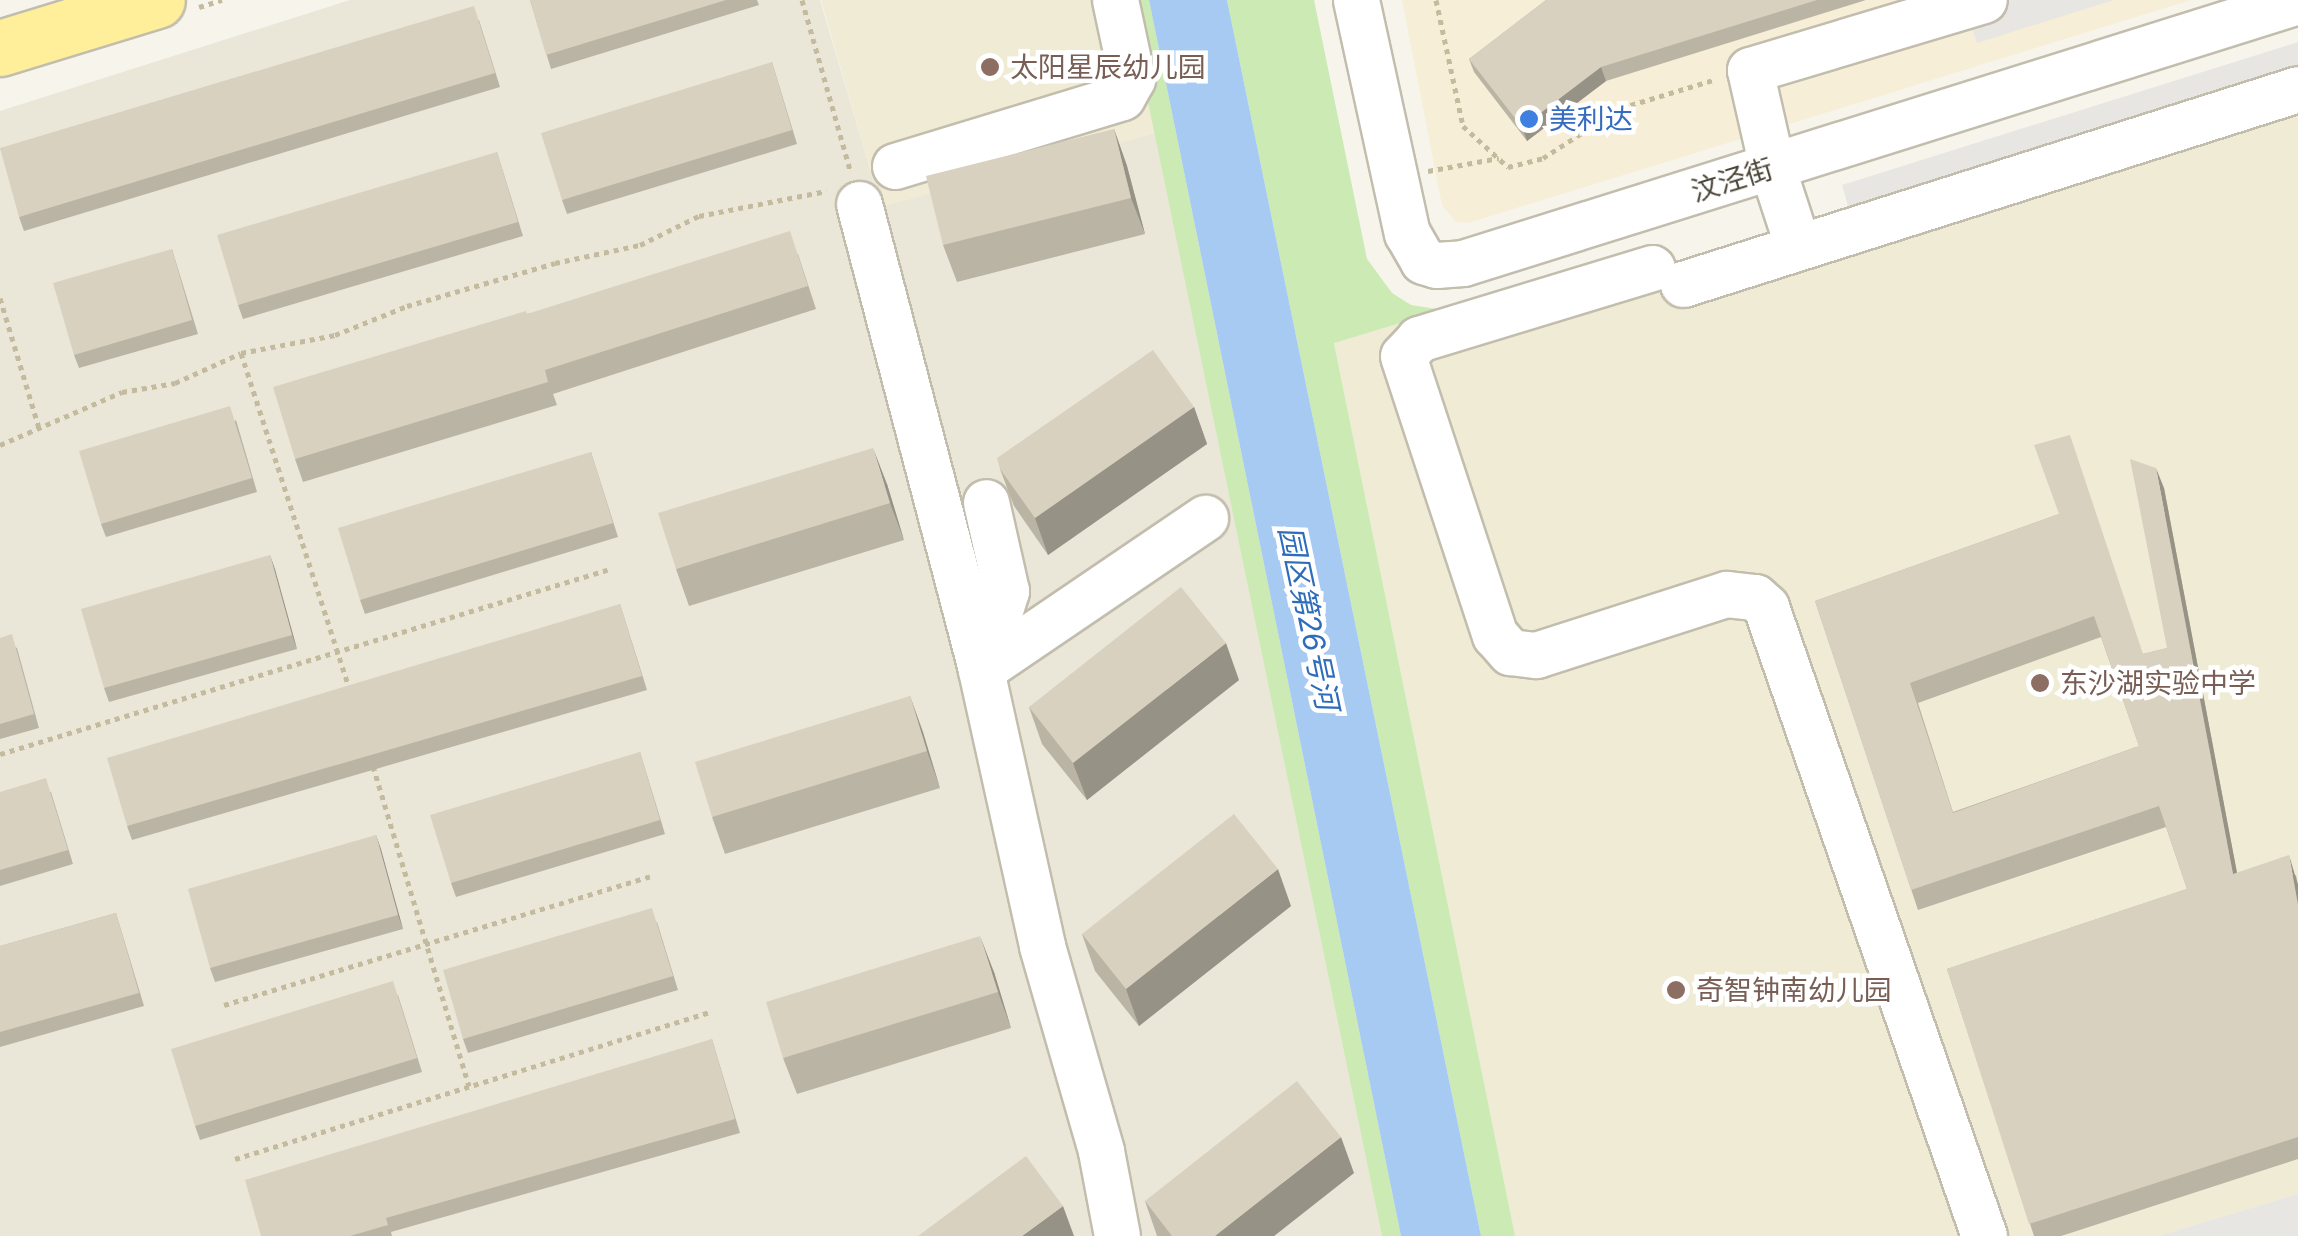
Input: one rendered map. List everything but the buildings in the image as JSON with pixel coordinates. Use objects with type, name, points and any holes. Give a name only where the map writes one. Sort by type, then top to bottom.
[{"type":"main road","points":[[0,48],[157,0]]},
{"type":"street","points":[[894,166],[1122,97],[1132,79],[1115,0]]},
{"type":"street","name":"汶泾街","points":[[1356,0],[1406,233],[1423,261],[1462,264],[1772,167],[2230,11],[2298,1]]},
{"type":"street","points":[[1749,85],[1984,0]]},
{"type":"street","points":[[1749,85],[1940,34]]},
{"type":"street","points":[[1749,85],[1798,246]]},
{"type":"street","points":[[1984,1236],[1766,607],[1755,597],[1726,594],[1536,656],[1510,652],[1495,634],[1488,617],[1403,356],[1419,339],[1798,246],[2298,89]]},
{"type":"street","points":[[857,195],[981,670],[1042,946],[1101,1151],[1117,1236]]},
{"type":"street","points":[[981,670],[1006,591],[986,502]]},
{"type":"street","points":[[981,670],[1205,518]]},
{"type":"path","points":[[0,445],[122,392],[175,383],[241,353],[335,335],[406,306],[555,263],[640,245],[700,216],[857,195],[802,0]]},
{"type":"path","points":[[1437,0],[1463,126],[1508,166],[1542,158],[1621,108],[1749,85]]},
{"type":"path","points":[[1422,172],[1499,158]]},
{"type":"path","points":[[0,298],[39,428]]},
{"type":"path","points":[[241,353],[355,706]]},
{"type":"path","points":[[0,754],[610,569]]},
{"type":"path","points":[[371,760],[469,1086]]},
{"type":"path","points":[[224,1004],[650,876]]},
{"type":"path","points":[[234,1159],[711,1012]]},
{"type":"shaded area","points":[[350,0],[820,0],[881,206],[1155,133],[1382,1236],[0,1236],[0,111]]},
{"type":"shaded area","name":"太阳星辰幼儿园","points":[[821,0],[1127,0],[1155,133],[881,207]]},
{"type":"shaded area","points":[[1402,0],[2191,0],[1468,223],[1456,222],[1442,205]]},
{"type":"shaded area","points":[[1962,0],[2114,0],[1977,43]]},
{"type":"shaded area","points":[[2298,42],[2298,110],[1859,244],[1842,185]]},
{"type":"shaded area","name":"东沙湖实验中学","points":[[2298,110],[2298,1194],[2158,1236],[1515,1236],[1334,342],[1657,244],[1674,299]]},
{"type":"shaded area","points":[[2298,1194],[2298,1236],[2158,1236]]},
{"type":"green space","points":[[1127,0],[1149,0],[1401,1236],[1382,1236]]},
{"type":"green space","points":[[1227,0],[1314,0],[1367,259],[1392,293],[1411,305],[1443,310],[1334,343],[1515,1236],[1481,1236]]},
{"type":"water","name":"园区第26号河","points":[[1149,0],[1227,0],[1481,1236],[1401,1236]]},
{"type":"place","name":"太阳星辰幼儿园","points":[[990,67]]},
{"type":"place","name":"美利达","points":[[1529,119]]},
{"type":"place","name":"东沙湖实验中学","points":[[2040,683]]},
{"type":"place","name":"奇智钟南幼儿园","points":[[1676,990]]}]
